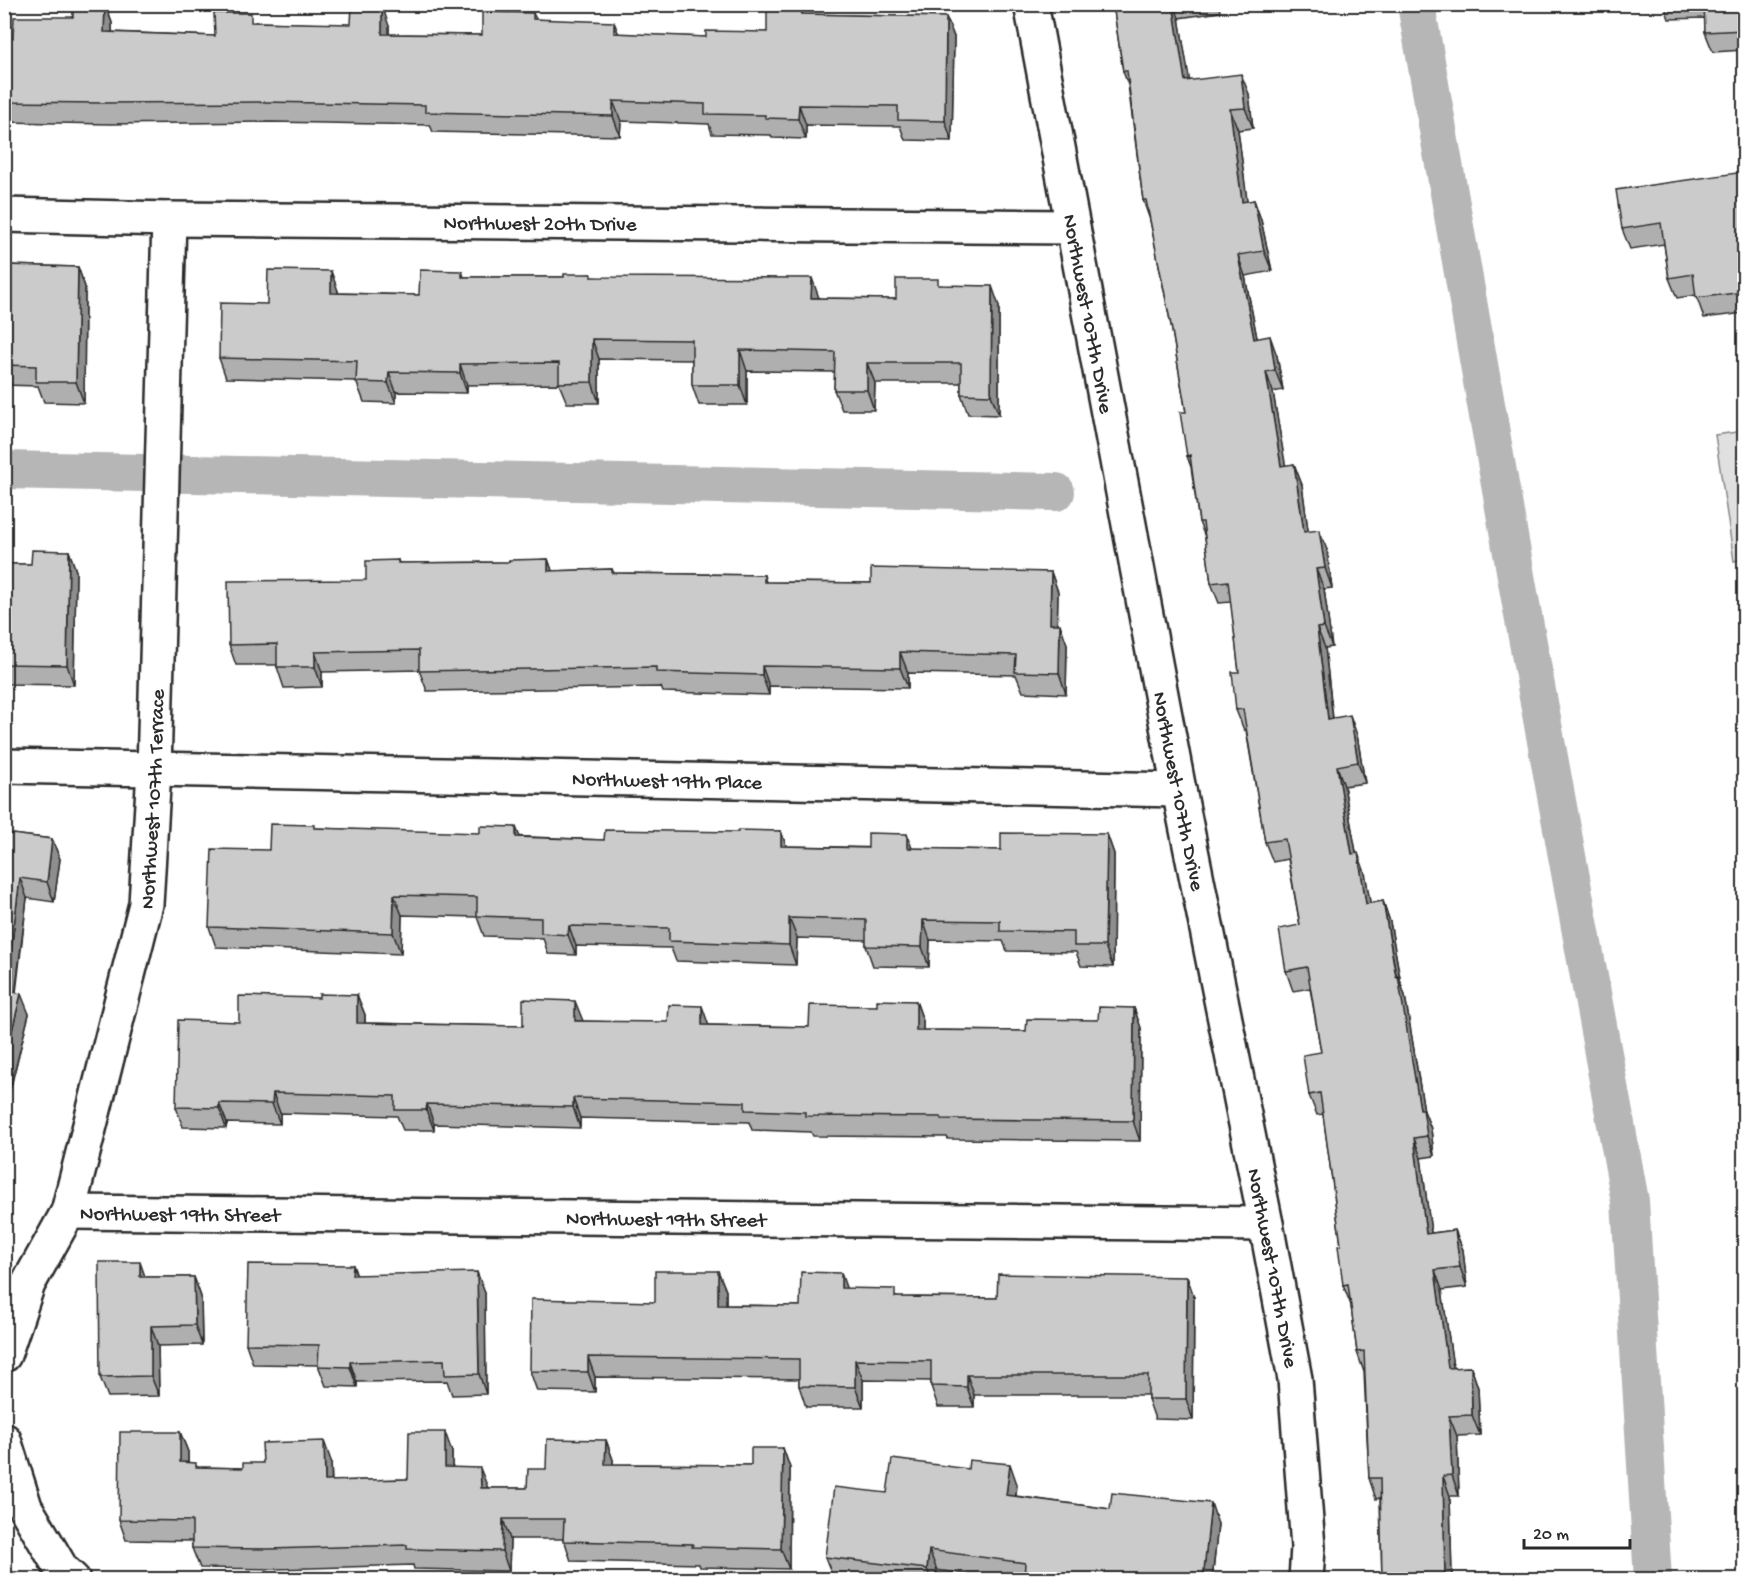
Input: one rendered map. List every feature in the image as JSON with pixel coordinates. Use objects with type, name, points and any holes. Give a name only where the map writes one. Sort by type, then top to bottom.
[{"type":"street","name":"Northwest 107th Drive","points":[[1031,4],[1179,790],[1266,1224],[1294,1379],[1308,1547],[1306,1580]]},
{"type":"street","name":"Northwest 20th Drive","points":[[4,215],[169,219],[1074,228]]},
{"type":"street","name":"Northwest 107th Terrace","points":[[4,1355],[28,1284],[68,1212],[146,904],[154,770],[169,219]]},
{"type":"street","name":"Northwest 19th Place","points":[[4,766],[1179,790]]},
{"type":"street","name":"Northwest 19th Street","points":[[68,1212],[1266,1224]]},
{"type":"street","points":[[4,1440],[25,1507],[62,1570],[73,1580]]},
{"type":"shaded area","points":[[1744,431],[1744,559],[1734,561],[1715,435]]},
{"type":"building","points":[[73,4],[105,4],[104,32],[215,36],[214,13],[251,13],[251,22],[351,24],[352,5],[382,5],[382,34],[482,35],[482,12],[533,13],[533,19],[614,22],[614,33],[706,37],[706,31],[767,32],[767,8],[801,8],[801,14],[946,17],[945,121],[898,120],[898,106],[799,105],[798,119],[765,118],[765,115],[705,114],[705,104],[613,101],[613,116],[425,112],[425,105],[265,102],[4,102],[4,38],[13,38],[14,17],[73,17]]},
{"type":"building","points":[[1113,4],[1173,4],[1185,81],[1241,74],[1245,108],[1230,109],[1242,202],[1254,200],[1264,251],[1238,255],[1254,339],[1270,336],[1275,370],[1266,372],[1281,466],[1294,464],[1304,532],[1319,530],[1325,568],[1316,569],[1324,627],[1317,628],[1328,719],[1350,715],[1358,762],[1337,766],[1352,854],[1358,853],[1366,904],[1383,901],[1396,977],[1398,976],[1420,1109],[1423,1109],[1427,1136],[1414,1138],[1426,1234],[1455,1230],[1460,1267],[1435,1270],[1448,1368],[1471,1367],[1472,1415],[1449,1416],[1452,1475],[1443,1476],[1445,1580],[1382,1580],[1380,1478],[1369,1478],[1364,1351],[1357,1352],[1348,1284],[1343,1285],[1338,1246],[1341,1245],[1320,1093],[1309,1095],[1303,1055],[1321,1052],[1307,967],[1286,971],[1279,929],[1300,925],[1285,839],[1265,842],[1243,709],[1236,710],[1232,672],[1239,672],[1228,581],[1211,583],[1203,522],[1199,522],[1190,455],[1187,456],[1180,412],[1186,412],[1146,200],[1143,200],[1127,71],[1123,71]]},
{"type":"building","points":[[1704,4],[1744,4],[1744,30],[1705,32]]},
{"type":"building","points":[[1744,172],[1744,292],[1696,298],[1693,274],[1669,278],[1661,223],[1622,229],[1616,190]]},
{"type":"building","points":[[4,265],[78,267],[76,382],[36,382],[36,366],[4,365]]},
{"type":"building","points":[[268,270],[331,271],[331,293],[419,295],[420,270],[462,271],[462,277],[564,277],[564,274],[591,274],[591,277],[812,278],[811,298],[896,299],[896,279],[938,279],[938,285],[992,286],[991,395],[961,394],[961,363],[867,363],[867,390],[834,390],[835,352],[740,350],[740,385],[692,385],[692,340],[592,339],[592,382],[559,383],[559,363],[460,364],[460,373],[389,372],[388,383],[356,382],[357,361],[219,358],[220,303],[267,304]]},
{"type":"building","points":[[32,550],[69,551],[67,665],[4,664],[4,564],[31,564]]},
{"type":"building","points":[[548,559],[548,571],[612,569],[612,573],[764,575],[764,582],[871,583],[871,568],[1051,572],[1050,624],[1060,624],[1059,673],[1015,672],[1016,655],[900,652],[900,668],[762,666],[762,675],[656,672],[656,667],[419,671],[419,650],[315,652],[315,667],[277,667],[277,644],[229,645],[228,581],[366,580],[366,561],[509,562],[509,560]]},
{"type":"building","points":[[270,824],[314,825],[314,828],[480,833],[480,826],[516,827],[516,837],[604,840],[605,830],[781,831],[781,846],[868,848],[868,833],[907,834],[907,848],[1001,850],[1001,833],[1107,834],[1105,946],[1074,946],[1074,932],[1000,931],[1000,921],[923,920],[922,947],[866,946],[866,920],[789,918],[789,945],[669,941],[669,928],[569,926],[568,935],[541,933],[541,918],[477,916],[477,897],[394,895],[393,933],[209,927],[212,849],[269,850]]},
{"type":"building","points":[[4,833],[52,839],[47,882],[20,878],[6,990],[21,994],[4,1063]]},
{"type":"building","points":[[319,994],[357,995],[357,1023],[523,1026],[523,999],[575,1001],[575,1021],[668,1022],[669,1005],[702,1006],[702,1025],[809,1027],[810,1005],[877,1006],[877,1000],[916,1001],[916,1030],[1026,1031],[1027,1019],[1098,1020],[1099,1007],[1134,1008],[1133,1121],[805,1116],[805,1112],[745,1110],[745,1102],[573,1098],[573,1107],[427,1104],[426,1110],[395,1110],[395,1096],[273,1093],[272,1104],[219,1103],[219,1108],[176,1107],[178,1020],[239,1022],[239,996],[319,998]]},
{"type":"building","points":[[99,1262],[140,1262],[140,1277],[194,1277],[195,1325],[151,1326],[151,1376],[100,1377]]},
{"type":"building","points":[[248,1264],[353,1265],[352,1275],[477,1272],[479,1374],[445,1375],[444,1360],[350,1362],[350,1367],[318,1366],[319,1345],[246,1344]]},
{"type":"building","points":[[655,1271],[718,1271],[718,1305],[800,1306],[801,1272],[841,1273],[841,1288],[895,1289],[895,1297],[997,1298],[998,1274],[1187,1277],[1186,1399],[1148,1399],[1148,1375],[967,1375],[967,1387],[931,1386],[931,1361],[855,1360],[855,1387],[799,1386],[799,1359],[588,1357],[588,1372],[530,1371],[531,1299],[655,1302]]},
{"type":"building","points":[[120,1432],[180,1432],[180,1462],[196,1463],[196,1467],[243,1468],[243,1463],[263,1463],[262,1443],[324,1441],[325,1481],[408,1479],[409,1432],[445,1432],[445,1467],[480,1468],[481,1488],[527,1488],[528,1469],[546,1469],[547,1439],[606,1440],[605,1464],[751,1465],[751,1448],[783,1448],[781,1549],[563,1541],[564,1519],[503,1519],[502,1551],[407,1549],[407,1545],[269,1549],[192,1548],[192,1521],[119,1520]]},
{"type":"building","points":[[892,1459],[968,1469],[969,1460],[1010,1464],[1006,1495],[1110,1509],[1112,1493],[1211,1503],[1203,1580],[1024,1580],[1025,1563],[929,1550],[927,1569],[825,1557],[834,1487],[887,1493]]},
{"type":"waterway","points":[[1416,4],[1519,593],[1630,1201],[1653,1580]]},
{"type":"waterway","points":[[4,470],[1056,492]]}]
